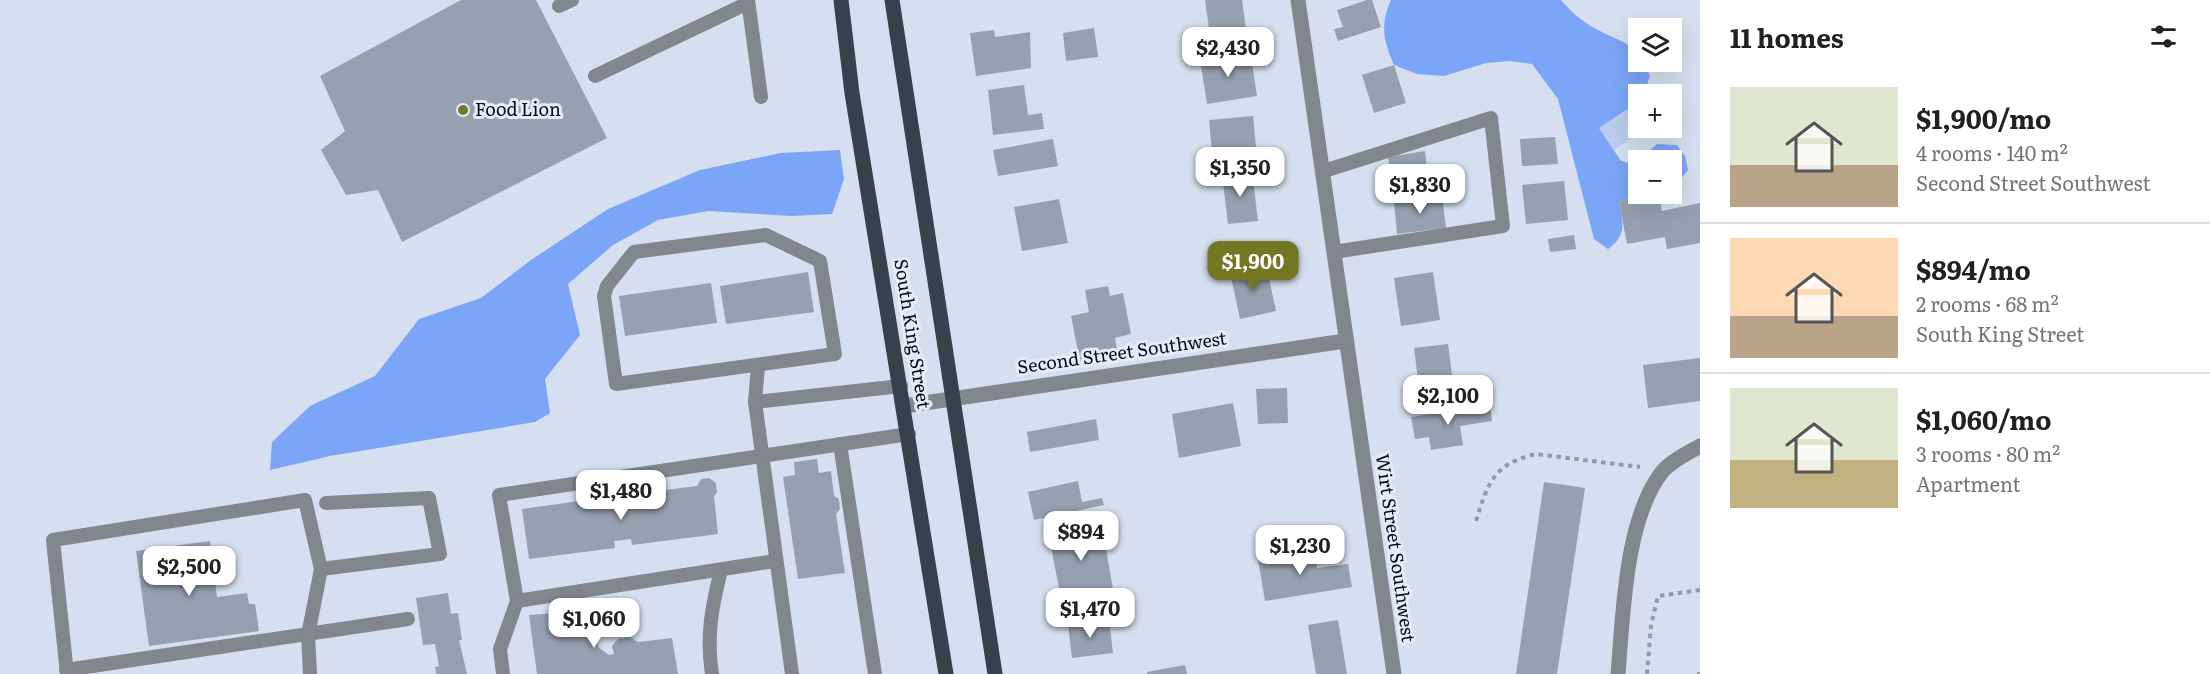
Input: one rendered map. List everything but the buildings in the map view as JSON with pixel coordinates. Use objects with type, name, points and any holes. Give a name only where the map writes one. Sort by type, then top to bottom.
[{"type":"main road","name":"South King Street","points":[[841,0],[852,93],[909,434],[946,674]]},
{"type":"main road","name":"South King Street","points":[[892,0],[995,674]]},
{"type":"street","name":"Wirt Street Southwest","points":[[1298,0],[1394,674]]},
{"type":"street","name":"Second Street Southwest","points":[[904,405],[1345,341]]},
{"type":"street","points":[[1618,674],[1634,538],[1649,494],[1662,471],[1700,446]]},
{"type":"lane","points":[[595,76],[748,1],[761,97]]},
{"type":"lane","points":[[1324,171],[1491,118],[1503,226],[1334,252]]},
{"type":"lane","points":[[766,235],[820,261],[835,354],[758,366],[616,384],[604,296],[607,286],[634,252],[766,235]]},
{"type":"lane","points":[[758,366],[755,402],[792,674]]},
{"type":"lane","points":[[755,402],[901,386]]},
{"type":"lane","points":[[503,674],[500,649],[517,601],[500,495],[909,434]]},
{"type":"lane","points":[[840,444],[875,674]]},
{"type":"lane","points":[[321,569],[441,554],[429,498],[326,503]]},
{"type":"lane","points":[[310,674],[308,636],[321,569],[305,500],[53,540],[66,672],[308,636],[408,619]]},
{"type":"lane","points":[[517,601],[775,561]]},
{"type":"lane","points":[[712,674],[708,649],[711,612],[721,570]]},
{"type":"path","points":[[1476,521],[1487,487],[1495,474],[1506,464],[1520,458],[1536,454],[1641,468]]},
{"type":"path","points":[[1647,674],[1651,625],[1658,596],[1700,590]]},
{"type":"shaded area","points":[[1391,0],[1561,0],[1588,24],[1628,45],[1628,72],[1648,72],[1650,76],[1647,84],[1628,84],[1628,109],[1599,128],[1621,161],[1628,163],[1628,199],[1619,201],[1622,228],[1614,244],[1608,249],[1594,239],[1558,99],[1532,64],[1510,61],[1486,63],[1444,76],[1417,74],[1394,65],[1384,32]]},
{"type":"shaded area","points":[[1628,109],[1628,138],[1632,138],[1614,150],[1599,128]]},
{"type":"shaded area","points":[[1657,144],[1677,145],[1681,150],[1650,150]]},
{"type":"shaded area","points":[[840,150],[844,179],[832,214],[792,216],[708,211],[658,220],[613,245],[568,284],[580,335],[545,379],[550,413],[535,422],[330,456],[270,470],[272,442],[310,406],[375,376],[419,319],[481,298],[531,260],[608,209],[700,170],[781,153]]},
{"type":"shaded area","points":[[1682,152],[1685,156],[1688,170],[1682,178]]},
{"type":"place","name":"Food Lion","points":[[463,110]]}]
